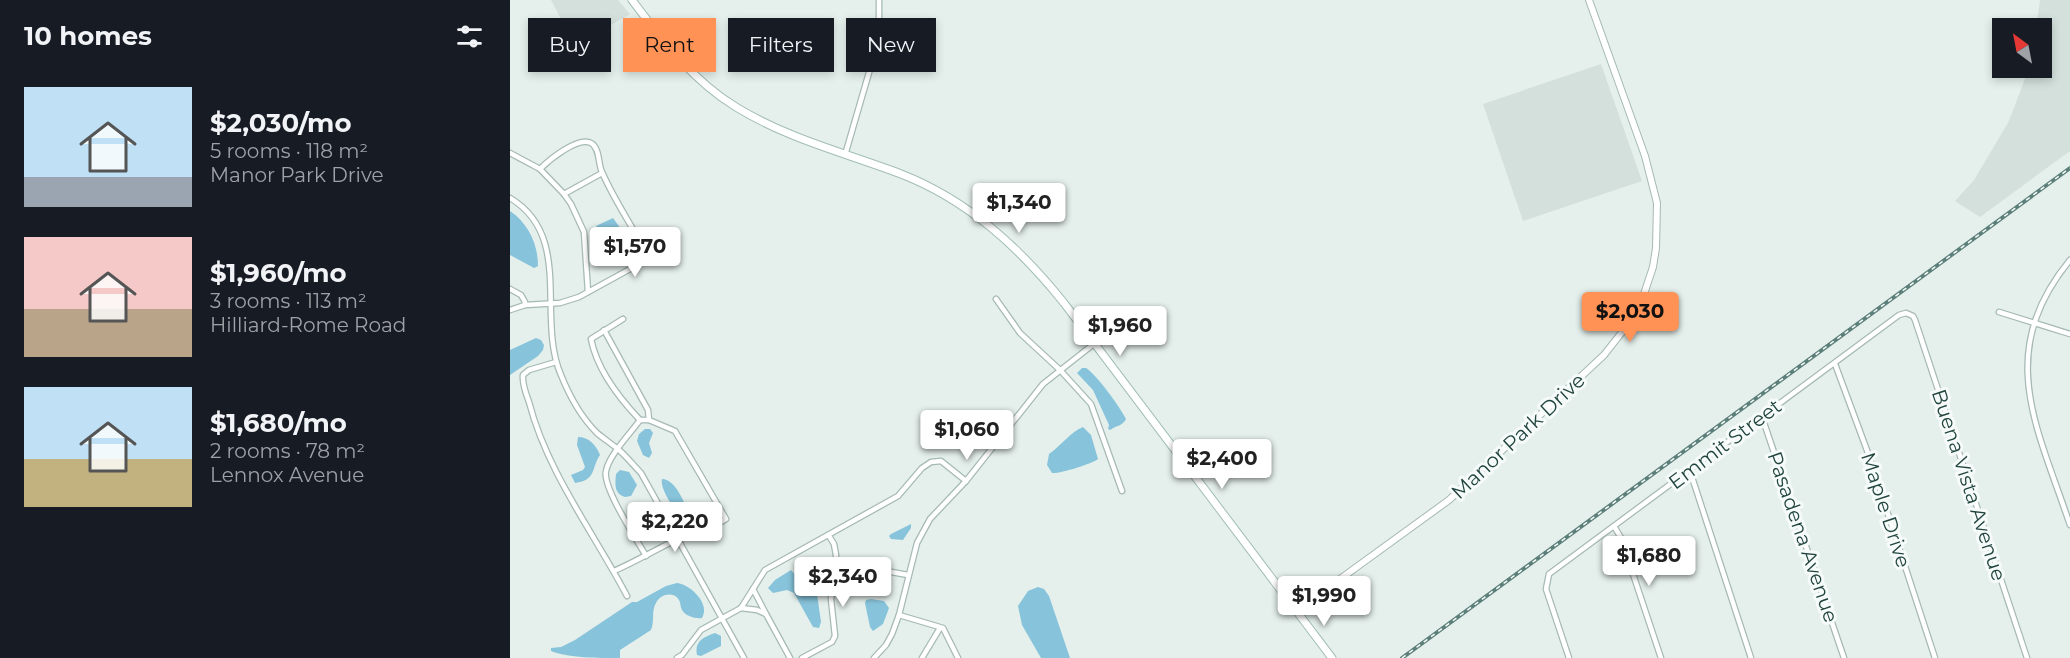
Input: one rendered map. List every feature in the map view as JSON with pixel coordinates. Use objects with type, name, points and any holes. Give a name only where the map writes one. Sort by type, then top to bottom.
[{"type":"main road","points":[[632,0],[681,62],[720,97],[737,108],[780,130],[910,178],[946,196],[982,219],[1012,245],[1035,267],[1095,343],[1332,658]]},
{"type":"street","points":[[845,155],[875,52],[879,27],[879,0]]},
{"type":"street","name":"Manor Park Drive","points":[[1296,611],[1449,500],[1604,355],[1630,322],[1642,300],[1653,267],[1656,248],[1657,203],[1645,156],[1589,0]]},
{"type":"street","points":[[540,169],[553,157],[578,143],[589,142],[597,149],[602,172],[649,257]]},
{"type":"street","points":[[510,153],[540,169],[564,194],[584,232],[588,292]]},
{"type":"street","points":[[564,194],[602,172]]},
{"type":"street","points":[[510,198],[530,213],[541,230],[547,251],[553,346],[563,380],[587,421],[641,473],[744,658]]},
{"type":"street","points":[[510,310],[525,305],[568,301],[672,246]]},
{"type":"street","points":[[2070,260],[2052,283],[2034,322],[2026,366],[2029,400],[2070,525]]},
{"type":"street","points":[[510,289],[521,295],[525,305]]},
{"type":"street","points":[[996,299],[1020,333],[1060,370],[1091,404],[1122,490]]},
{"type":"street","points":[[2000,312],[2070,334]]},
{"type":"street","name":"Emmit Street","points":[[1569,658],[1547,596],[1546,582],[1549,574],[1899,315],[1909,313]]},
{"type":"street","name":"Buena Vista Avenue","points":[[1909,313],[1915,320],[2027,658]]},
{"type":"street","points":[[614,571],[693,531],[716,526],[726,519],[675,431],[649,420],[640,420],[620,398],[606,377],[591,339],[623,319]]},
{"type":"street","points":[[604,330],[648,410],[649,420]]},
{"type":"street","points":[[874,658],[886,645],[899,615],[917,543],[930,519],[966,481],[1044,384],[1095,343]]},
{"type":"street","points":[[556,362],[529,370],[523,375],[532,415],[545,450],[627,596]]},
{"type":"street","name":"Maple Drive","points":[[1835,364],[1864,442],[1935,658]]},
{"type":"street","name":"Pasadena Avenue","points":[[1762,417],[1844,658]]},
{"type":"street","points":[[640,420],[606,469],[606,483],[646,556]]},
{"type":"street","points":[[682,657],[701,630],[741,608],[765,570],[898,496],[922,468],[931,462],[941,461],[966,481]]},
{"type":"street","points":[[1690,471],[1751,658]]},
{"type":"street","points":[[1614,526],[1621,538],[1660,658]]},
{"type":"street","points":[[802,658],[832,642],[835,636],[831,599],[836,562],[834,544],[829,536]]},
{"type":"street","points":[[836,562],[908,575]]},
{"type":"street","points":[[753,589],[790,658]]},
{"type":"street","points":[[741,608],[766,614]]},
{"type":"street","points":[[899,615],[946,632],[958,658]]},
{"type":"street","points":[[922,658],[940,628]]},
{"type":"shaded area","points":[[551,0],[618,0],[630,14],[611,25],[611,18],[560,18]]},
{"type":"shaded area","points":[[2040,0],[2070,0],[2070,151],[1980,217],[1955,201],[1974,180],[2009,121],[2025,78],[2052,78],[2052,18],[2037,18]]},
{"type":"shaded area","points":[[1601,64],[1642,181],[1523,221],[1483,104]]},
{"type":"water","points":[[510,211],[527,228],[534,242],[538,266],[534,268],[510,255]]},
{"type":"water","points":[[613,218],[623,232],[615,241],[600,243],[596,226]]},
{"type":"water","points":[[536,338],[544,345],[543,350],[510,375],[510,350]]},
{"type":"water","points":[[1082,368],[1091,372],[1108,392],[1126,419],[1123,423],[1108,429],[1109,425],[1093,390],[1077,373]]},
{"type":"water","points":[[1083,427],[1091,435],[1098,459],[1075,468],[1052,473],[1047,465],[1049,454]]},
{"type":"water","points":[[645,429],[650,429],[653,433],[649,443],[652,453],[649,458],[643,455],[637,441],[639,434]]},
{"type":"water","points":[[578,437],[592,442],[600,455],[590,476],[575,483],[571,475],[585,467],[577,445]]},
{"type":"water","points":[[620,470],[629,472],[637,485],[631,496],[621,496],[617,491],[616,474]]},
{"type":"water","points":[[662,479],[667,480],[676,488],[691,516],[690,521],[681,515],[671,503],[664,490]]},
{"type":"water","points":[[911,524],[903,540],[891,539],[889,536],[891,534]]},
{"type":"water","points":[[791,570],[798,578],[816,587],[821,622],[819,628],[813,627],[794,593],[787,590],[773,593],[768,588],[775,580]]},
{"type":"water","points":[[677,583],[688,587],[698,596],[704,607],[702,618],[686,614],[681,609],[677,597],[667,595],[661,597],[655,606],[651,630],[620,650],[620,658],[593,658],[551,651],[551,648],[561,647],[575,640],[632,602],[637,602],[666,586]]},
{"type":"water","points":[[1038,587],[1044,589],[1049,596],[1070,658],[1041,658],[1022,625],[1018,606],[1028,591]]},
{"type":"water","points":[[866,600],[884,601],[889,608],[883,624],[873,631],[865,603]]},
{"type":"water","points":[[715,633],[721,636],[721,646],[701,656],[697,655],[698,643]]},
{"type":"railway","points":[[1402,658],[2070,168]]}]
